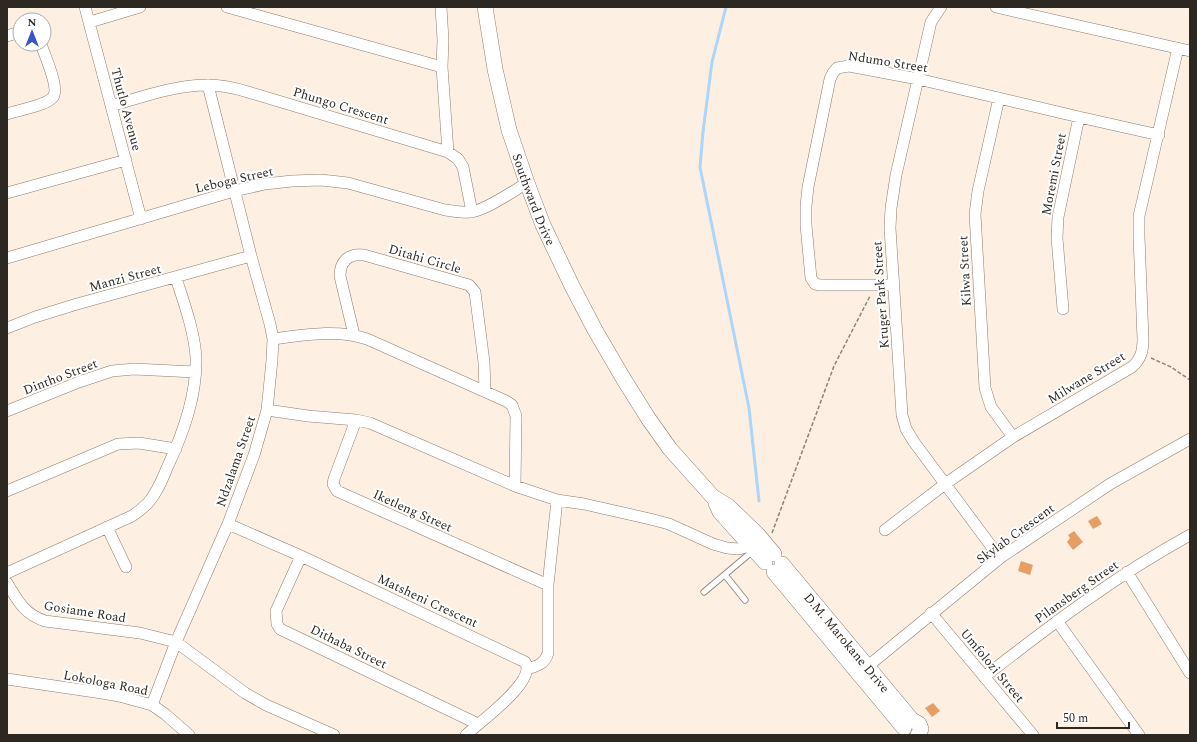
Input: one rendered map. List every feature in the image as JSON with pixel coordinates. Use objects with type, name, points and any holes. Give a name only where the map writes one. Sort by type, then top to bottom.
[{"type":"main road","name":"Southward Drive","points":[[485,7],[502,101],[509,130],[527,183],[543,225],[569,280],[622,378]]},
{"type":"main road","name":"D.M. Marokane Drive","points":[[622,378],[670,449],[713,497],[728,506],[747,524],[767,556],[914,731]]},
{"type":"main road","name":"D.M. Marokane Drive","points":[[767,556],[868,666],[914,731]]},
{"type":"street","name":"Thutlo Avenue","points":[[85,7],[141,219]]},
{"type":"street","points":[[90,22],[140,7]]},
{"type":"street","points":[[227,7],[442,67]]},
{"type":"street","points":[[441,7],[443,40],[442,67],[448,152]]},
{"type":"street","name":"Kruger Park Street","points":[[941,7],[931,22],[896,175],[891,208],[890,228],[902,415],[906,429],[914,442],[1000,558]]},
{"type":"street","points":[[996,7],[1190,50]]},
{"type":"street","name":"Milwane Street","points":[[885,530],[945,484],[1013,437],[1132,367],[1138,362],[1142,354],[1143,339],[1139,221],[1142,200],[1159,134],[1178,48]]},
{"type":"street","points":[[7,114],[43,104],[53,98],[55,93],[53,81],[44,52]]},
{"type":"street","name":"Ndumo Street","points":[[894,285],[820,286],[815,284],[811,278],[806,225],[808,187],[829,86],[833,73],[837,68],[849,66],[918,79],[1079,117],[1159,134]]},
{"type":"street","points":[[208,85],[234,191]]},
{"type":"street","name":"Phungo Crescent","points":[[111,106],[173,90],[208,85],[235,88],[448,152],[461,163],[465,174],[472,212]]},
{"type":"street","name":"Kilwa Street","points":[[999,98],[978,191],[975,225],[985,388],[991,407],[1013,437]]},
{"type":"street","name":"Moremi Street","points":[[1063,309],[1057,238],[1058,217],[1079,117]]},
{"type":"street","points":[[7,193],[126,160]]},
{"type":"street","name":"Leboga Street","points":[[7,258],[234,191],[265,184],[292,181],[321,180],[348,183],[445,210],[472,212]]},
{"type":"street","points":[[472,212],[496,201],[527,183]]},
{"type":"street","name":"Ndzalama Street","points":[[152,705],[176,642],[228,524],[254,455],[266,410],[273,339],[234,191]]},
{"type":"street","name":"Ditahi Circle","points":[[354,335],[340,276],[342,264],[349,256],[358,254],[364,255],[469,286],[475,292],[484,362],[485,391]]},
{"type":"street","name":"Manzi Street","points":[[7,328],[76,304],[176,278],[251,256]]},
{"type":"street","points":[[7,573],[136,513],[149,502],[156,491],[176,449],[192,395],[195,372],[196,357],[194,340],[176,278]]},
{"type":"street","points":[[273,339],[320,334],[354,335],[367,339],[506,401],[512,405],[515,410],[517,423],[515,486]]},
{"type":"street","name":"Dintho Street","points":[[7,411],[79,382],[112,371],[134,369],[195,372]]},
{"type":"street","points":[[266,410],[308,416],[356,420],[383,428],[515,486],[557,500],[584,504],[650,519],[680,528],[713,544],[767,556]]},
{"type":"street","name":"Iketleng Street","points":[[356,420],[334,479],[334,488],[548,585]]},
{"type":"street","name":"Skylab Crescent","points":[[868,666],[1000,558],[1110,484],[1190,439]]},
{"type":"street","points":[[7,491],[118,444],[139,443],[176,449]]},
{"type":"street","points":[[466,735],[510,696],[520,684],[526,674],[527,669],[543,663],[546,659],[548,653],[548,585],[557,500]]},
{"type":"street","name":"Matsheni Crescent","points":[[228,524],[301,556],[521,660],[527,665],[527,669]]},
{"type":"street","points":[[107,527],[126,566]]},
{"type":"street","name":"Pilansberg Street","points":[[984,676],[1057,620],[1127,572],[1190,535]]},
{"type":"street","name":"Dithaba Street","points":[[301,556],[276,611],[277,624],[280,628],[478,724]]},
{"type":"street","points":[[1127,572],[1190,673]]},
{"type":"street","name":"Gosiame Road","points":[[7,583],[20,604],[35,617],[45,620],[140,633],[176,642]]},
{"type":"street","name":"Umfolozi Street","points":[[931,613],[1033,735]]},
{"type":"street","points":[[1057,620],[1139,735]]},
{"type":"street","points":[[176,642],[245,693],[266,705],[334,735]]},
{"type":"street","name":"Lokologa Road","points":[[7,679],[119,696],[152,705],[190,735]]},
{"type":"lane","points":[[704,592],[725,575],[767,556]]},
{"type":"lane","points":[[725,575],[745,600]]},
{"type":"path","points":[[767,556],[834,366],[875,286]]},
{"type":"path","points":[[1142,354],[1171,367],[1190,380]]},
{"type":"building","points":[[1097,516],[1102,524],[1093,529],[1088,521]]},
{"type":"building","points":[[1074,531],[1083,542],[1073,550],[1067,542],[1070,538],[1068,535]]},
{"type":"building","points":[[1021,561],[1033,565],[1030,575],[1018,571]]},
{"type":"building","points":[[933,703],[940,711],[932,717],[925,708]]},
{"type":"waterway","points":[[726,7],[712,62],[700,167],[749,408],[759,501]]}]
